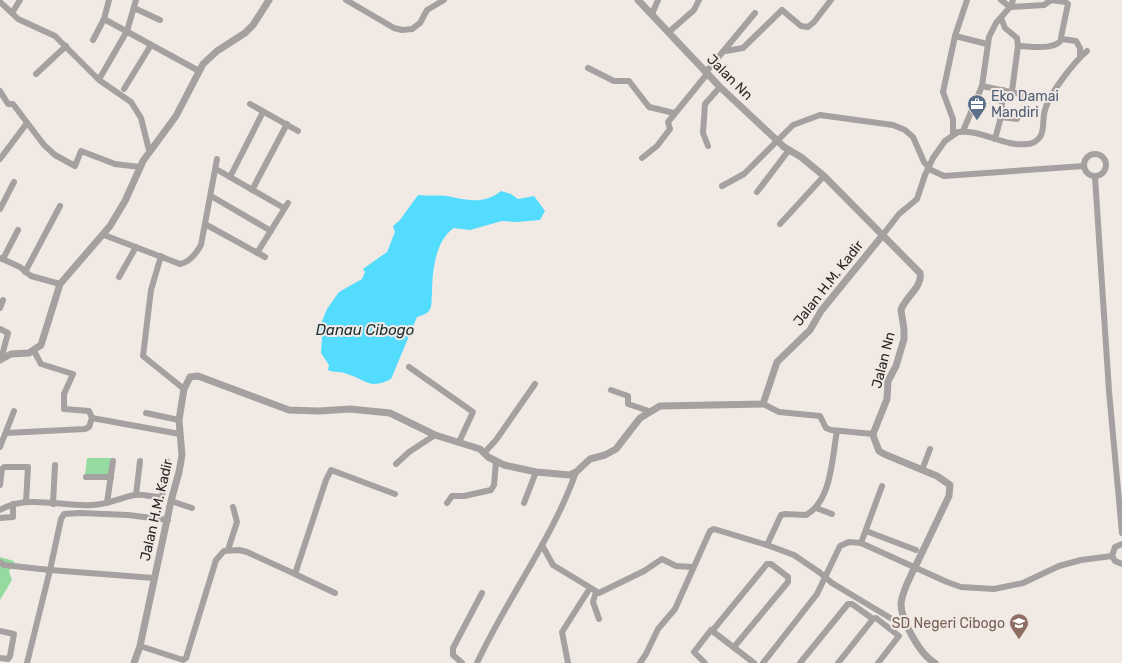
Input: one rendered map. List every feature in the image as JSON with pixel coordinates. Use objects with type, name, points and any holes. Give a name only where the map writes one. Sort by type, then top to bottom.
[{"type":"street","points":[[12,13],[20,0]]},
{"type":"street","points":[[93,40],[104,19],[109,0]]},
{"type":"street","points":[[101,76],[127,31],[136,0]]},
{"type":"street","points":[[1,360],[11,354],[34,351],[43,339],[60,284],[104,234],[125,201],[149,150],[176,116],[199,71],[208,58],[245,33],[253,25],[270,0]]},
{"type":"street","points":[[346,0],[394,28],[402,30],[412,28],[420,23],[427,10],[434,3],[444,0]]},
{"type":"street","name":"Jalan Nn","points":[[638,0],[720,87],[786,148],[824,176],[882,236],[917,269],[921,277],[918,284],[902,306],[901,316],[904,328],[904,339],[896,366],[888,382],[886,402],[873,434]]},
{"type":"street","points":[[652,14],[658,0]]},
{"type":"street","points":[[669,32],[694,10],[699,0]]},
{"type":"street","points":[[726,50],[743,48],[782,10],[801,26],[808,27],[814,22],[831,0]]},
{"type":"street","points":[[953,134],[953,119],[943,92],[955,36],[967,0]]},
{"type":"street","points":[[1001,0],[1010,7],[1044,5],[1051,0],[1065,2],[1068,4],[1062,39],[1058,44],[1048,46],[1018,46]]},
{"type":"street","points":[[963,132],[982,86],[987,44],[991,31],[1010,7],[1013,0]]},
{"type":"street","points":[[0,2],[18,19],[55,36],[99,80],[121,94],[136,108],[141,118],[149,150]]},
{"type":"street","points":[[134,8],[160,20]]},
{"type":"street","points":[[642,158],[657,146],[670,129],[668,122],[674,113],[755,14]]},
{"type":"street","points":[[1001,18],[1005,28],[1017,38],[1018,46],[1012,91]]},
{"type":"street","points":[[104,19],[199,71]]},
{"type":"street","points":[[955,36],[987,44]]},
{"type":"street","points":[[1062,39],[1076,41],[1080,48],[1080,56]]},
{"type":"street","points":[[124,89],[151,45]]},
{"type":"street","points":[[36,74],[66,46]]},
{"type":"street","points":[[882,236],[899,214],[917,199],[925,175],[936,152],[953,134],[963,132],[1019,144],[1027,144],[1037,140],[1042,131],[1044,115],[1049,100],[1070,68],[1080,56],[1087,51]]},
{"type":"street","points":[[588,68],[614,81],[629,81],[649,107],[674,113]]},
{"type":"street","points":[[982,86],[1012,91],[1049,100]]},
{"type":"street","points":[[708,146],[704,133],[705,104],[720,87]]},
{"type":"street","points":[[995,139],[1000,117],[1003,90]]},
{"type":"street","points":[[0,91],[8,104],[13,104],[44,145],[55,155],[75,166],[81,151],[116,164],[140,167]]},
{"type":"street","points":[[250,104],[298,130]]},
{"type":"street","points":[[230,177],[263,112]]},
{"type":"street","points":[[1000,117],[1017,119],[1021,112]]},
{"type":"street","points":[[722,186],[744,174],[793,125],[820,115],[831,115],[893,125],[905,130],[913,137],[924,162],[931,170],[944,176],[1084,166]]},
{"type":"street","points":[[0,159],[27,123]]},
{"type":"street","points":[[252,190],[287,124]]},
{"type":"street","points":[[757,192],[786,148]]},
{"type":"street","points":[[1095,154],[1101,155],[1105,159],[1107,165],[1101,175],[1096,176],[1088,173],[1084,166],[1085,160],[1089,155],[1095,154]]},
{"type":"street","points":[[104,234],[180,264],[188,261],[196,254],[201,245],[217,159]]},
{"type":"street","points":[[216,169],[252,190],[286,206],[257,253]]},
{"type":"street","points":[[780,224],[824,176]]},
{"type":"street","points":[[1096,176],[1109,391],[1122,533]]},
{"type":"street","points":[[0,209],[14,182]]},
{"type":"street","points":[[211,196],[271,231]]},
{"type":"street","points":[[25,272],[60,206]]},
{"type":"street","points":[[205,224],[265,257]]},
{"type":"street","points":[[18,230],[2,259],[20,267],[25,272],[35,277],[60,284]]},
{"type":"street","name":"Jalan H.M. Kadir","points":[[763,404],[777,362],[810,330],[821,311],[882,236]]},
{"type":"street","points":[[118,277],[136,246]]},
{"type":"street","points":[[161,256],[151,290],[143,356],[184,389],[190,377],[198,376],[289,410],[319,411],[350,409],[380,411],[398,416],[435,435],[480,449],[496,462],[536,472],[570,475],[576,472],[590,459],[605,455],[616,449],[640,418],[649,411],[665,405],[763,404],[779,412],[820,416],[826,428],[837,431],[873,434],[880,451],[947,481],[950,485],[950,490],[912,571],[901,602],[902,612],[907,625],[925,654],[935,663]]},
{"type":"street","points":[[0,308],[3,300]]},
{"type":"street","points":[[0,329],[8,333],[1,360]]},
{"type":"street","points":[[6,433],[85,429],[88,427],[92,418],[89,411],[64,409],[64,394],[73,374],[41,364],[34,351]]},
{"type":"street","points":[[409,367],[473,412],[459,442]]},
{"type":"street","points":[[484,453],[496,440],[535,384]]},
{"type":"street","name":"Jalan H.M. Kadir","points":[[134,663],[140,646],[182,455],[179,420],[184,389]]},
{"type":"street","points":[[610,390],[628,396],[628,404],[649,411]]},
{"type":"street","points":[[1,448],[14,411]]},
{"type":"street","points":[[146,413],[179,420]]},
{"type":"street","points":[[92,418],[180,434]]},
{"type":"street","points":[[767,545],[782,515],[806,515],[816,508],[827,488],[837,431]]},
{"type":"street","points":[[396,464],[405,455],[435,435]]},
{"type":"street","points":[[922,470],[930,449]]},
{"type":"street","points":[[107,503],[113,461]]},
{"type":"street","points":[[136,495],[140,461]]},
{"type":"street","points":[[0,510],[13,504],[26,502],[80,506],[107,503],[136,495],[162,498],[167,461]]},
{"type":"street","points":[[447,503],[452,496],[464,496],[491,490],[494,485],[496,462]]},
{"type":"street","points":[[53,504],[55,465]]},
{"type":"street","points":[[0,485],[2,469],[4,467],[28,467],[26,502]]},
{"type":"street","points":[[295,574],[331,470],[395,494]]},
{"type":"street","points":[[524,503],[536,472]]},
{"type":"street","points":[[477,663],[491,632],[542,545],[566,500],[576,472]]},
{"type":"street","points":[[86,477],[111,477]]},
{"type":"street","points":[[861,543],[882,486]]},
{"type":"street","points":[[171,501],[192,508]]},
{"type":"street","points":[[0,518],[13,518],[13,504]]},
{"type":"street","points":[[228,550],[237,516],[233,507]]},
{"type":"street","points":[[816,508],[832,514]]},
{"type":"street","points":[[27,663],[61,519],[64,514],[80,512],[128,515],[168,520]]},
{"type":"street","points":[[640,663],[658,629],[675,609],[694,568],[708,532],[712,529],[767,545],[794,555],[832,583],[892,619],[907,625]]},
{"type":"street","points":[[866,531],[916,550]]},
{"type":"street","points":[[762,663],[818,594],[840,546],[849,542],[861,543],[947,582],[961,586],[994,590],[1023,583],[1053,569],[1081,560],[1112,556]]},
{"type":"street","points":[[1112,556],[1115,547],[1122,544]]},
{"type":"street","points":[[542,545],[554,565],[596,592],[601,593],[644,571],[662,559],[676,566],[694,568]]},
{"type":"street","points":[[140,646],[183,660],[186,658],[216,560],[220,554],[228,550],[247,552],[335,593]]},
{"type":"street","points":[[1112,556],[1115,561],[1122,564]]},
{"type":"street","points":[[0,562],[4,565],[50,570],[154,578]]},
{"type":"street","points":[[705,663],[695,654],[694,650],[713,630],[767,564],[771,564],[788,577],[788,582],[734,647]]},
{"type":"street","points":[[568,663],[562,632],[590,588]]},
{"type":"street","points":[[596,592],[593,602],[599,618]]},
{"type":"street","points":[[462,663],[453,655],[453,648],[482,593]]},
{"type":"street","points":[[800,663],[848,604],[852,604],[873,619],[878,618],[899,636],[878,663]]},
{"type":"street","points":[[838,663],[873,619]]},
{"type":"street","points":[[713,630],[754,663]]},
{"type":"street","points":[[0,631],[14,634],[10,656],[8,659],[0,658]]},
{"type":"green space","points":[[87,458],[112,458],[109,474],[85,475]]},
{"type":"green space","points":[[0,557],[14,561],[15,564],[9,571],[12,580],[0,600]]},
{"type":"water","name":"Danau Cibogo","points":[[501,191],[511,194],[518,199],[534,196],[545,211],[540,220],[516,222],[502,221],[470,230],[454,228],[448,233],[443,240],[436,258],[431,308],[427,313],[417,317],[391,379],[378,384],[373,384],[345,373],[328,370],[329,365],[321,353],[322,338],[320,326],[327,309],[339,292],[362,279],[365,272],[363,269],[387,252],[395,232],[393,226],[400,220],[418,195],[447,196],[461,199],[481,200]]},
{"type":"place","name":"Eko Damai Mandiri","points":[[977,121]]},
{"type":"place","name":"SD Negeri Cibogo","points":[[1019,640]]}]
